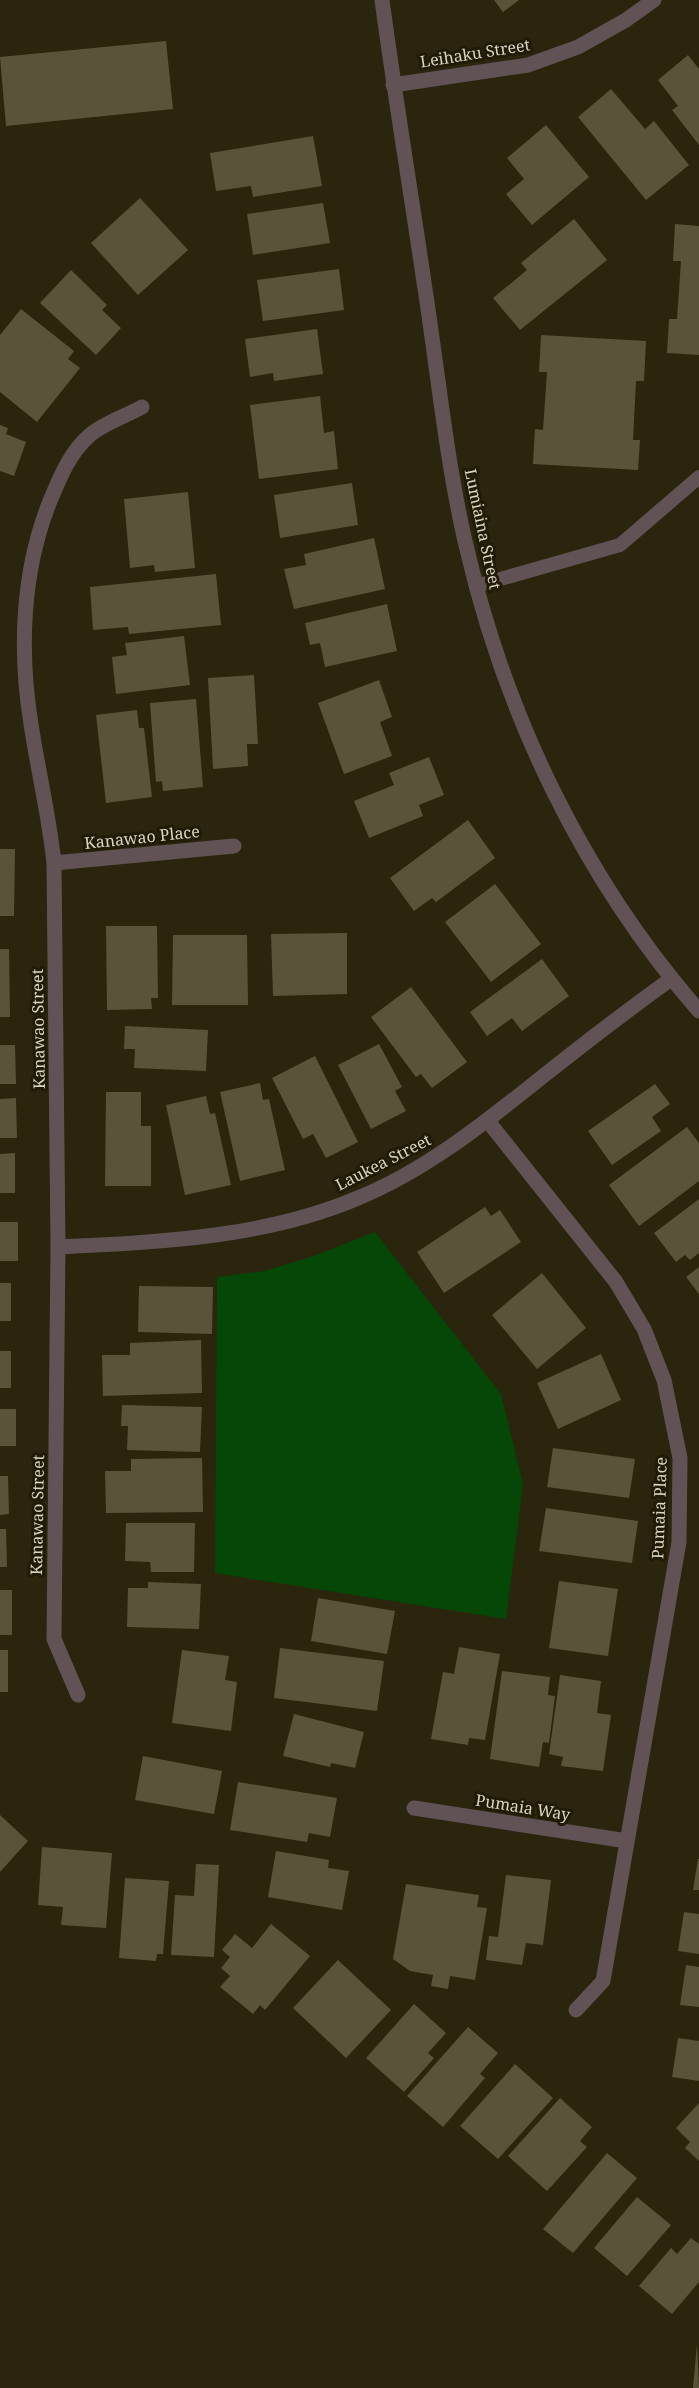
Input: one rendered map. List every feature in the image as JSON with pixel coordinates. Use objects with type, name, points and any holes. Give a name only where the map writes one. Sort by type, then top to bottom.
[{"type":"street","name":"Lumiaina Street","points":[[382,0],[455,492],[476,586],[520,716],[561,806],[604,886],[671,979],[699,1011]]},
{"type":"street","name":"Leihaku Street","points":[[393,85],[528,65],[578,47],[626,20],[654,0]]},
{"type":"street","name":"Kanawao Street","points":[[78,1695],[54,1639],[58,1247],[54,863],[49,811],[31,724],[25,662],[25,615],[30,572],[42,522],[63,469],[91,435],[142,407]]},
{"type":"street","name":"Kanawao Place","points":[[54,863],[234,846]]},
{"type":"street","name":"Laukea Street","points":[[58,1247],[175,1240],[241,1231],[302,1217],[359,1198],[435,1157],[671,979]]},
{"type":"street","name":"Pumaia Place","points":[[487,1120],[616,1282],[644,1329],[664,1380],[680,1458],[679,1542],[603,1981],[576,2010]]},
{"type":"street","name":"Pumaia Way","points":[[414,1808],[627,1841]]},
{"type":"lane","points":[[476,586],[620,545],[699,477]]},
{"type":"green space","points":[[375,1232],[501,1394],[523,1484],[506,1619],[215,1573],[217,1277],[264,1271],[314,1256]]},
{"type":"building","points":[[494,0],[519,0],[503,12]]},
{"type":"building","points":[[166,41],[173,109],[6,126],[0,57]]},
{"type":"building","points":[[688,55],[699,69],[699,145],[672,110],[678,106],[658,80]]},
{"type":"building","points":[[611,89],[645,129],[654,121],[689,165],[646,200],[578,117]]},
{"type":"building","points":[[546,125],[589,177],[532,225],[506,194],[524,179],[507,158]]},
{"type":"building","points":[[313,136],[322,186],[253,197],[251,186],[216,191],[210,153]]},
{"type":"building","points":[[140,198],[188,250],[138,295],[91,243]]},
{"type":"building","points":[[323,203],[330,243],[253,255],[247,214]]},
{"type":"building","points":[[574,219],[607,260],[520,330],[493,298],[527,270],[521,263]]},
{"type":"building","points":[[675,224],[699,226],[699,355],[667,353],[669,319],[677,319],[681,261],[673,261]]},
{"type":"building","points":[[339,269],[344,310],[263,321],[257,280]]},
{"type":"building","points":[[71,270],[107,305],[102,310],[121,328],[96,355],[40,303]]},
{"type":"building","points":[[21,309],[74,351],[68,359],[80,368],[37,422],[0,392],[0,335]]},
{"type":"building","points":[[317,329],[323,374],[274,381],[273,373],[250,377],[245,339]]},
{"type":"building","points":[[541,335],[646,341],[644,381],[636,381],[633,440],[640,440],[638,470],[533,464],[535,429],[543,430],[547,372],[539,372]]},
{"type":"building","points":[[320,396],[324,433],[334,431],[338,469],[259,479],[250,405]]},
{"type":"building","points":[[0,425],[8,428],[6,434],[26,442],[14,476],[0,471]]},
{"type":"building","points":[[352,483],[358,525],[280,538],[274,495]]},
{"type":"building","points":[[188,492],[195,568],[155,572],[154,565],[130,568],[124,499]]},
{"type":"building","points":[[374,538],[385,589],[294,609],[284,569],[306,565],[304,554]]},
{"type":"building","points":[[216,574],[221,625],[129,634],[128,627],[93,630],[90,587]]},
{"type":"building","points":[[387,604],[397,651],[325,667],[320,643],[310,645],[305,623]]},
{"type":"building","points":[[184,636],[190,685],[116,694],[112,657],[127,655],[125,643]]},
{"type":"building","points":[[254,675],[258,744],[247,744],[248,766],[213,769],[208,678]]},
{"type":"building","points":[[379,680],[392,717],[380,722],[392,756],[344,774],[318,703]]},
{"type":"building","points":[[196,699],[203,787],[163,791],[162,781],[156,782],[150,703]]},
{"type":"building","points":[[137,710],[139,728],[144,728],[152,797],[106,803],[96,715]]},
{"type":"building","points":[[429,757],[444,795],[419,805],[423,816],[369,838],[354,801],[394,785],[389,773]]},
{"type":"building","points":[[468,820],[495,858],[436,902],[432,898],[414,911],[390,878]]},
{"type":"building","points":[[0,849],[15,849],[14,916],[0,916]]},
{"type":"building","points":[[495,884],[541,944],[491,982],[445,922]]},
{"type":"building","points":[[106,926],[157,926],[158,998],[151,998],[152,1009],[107,1010]]},
{"type":"building","points":[[347,933],[347,994],[273,996],[271,934]]},
{"type":"building","points":[[173,935],[247,935],[248,1005],[172,1005]]},
{"type":"building","points":[[0,949],[9,949],[10,1017],[0,1017]]},
{"type":"building","points":[[542,959],[569,996],[522,1031],[512,1018],[487,1036],[470,1012]]},
{"type":"building","points":[[411,987],[467,1062],[432,1088],[421,1074],[416,1077],[371,1017]]},
{"type":"building","points":[[125,1026],[208,1030],[206,1071],[134,1068],[135,1049],[124,1049]]},
{"type":"building","points":[[379,1044],[402,1087],[395,1091],[406,1111],[371,1129],[338,1065]]},
{"type":"building","points":[[0,1045],[15,1045],[16,1084],[0,1084]]},
{"type":"building","points":[[315,1056],[358,1142],[326,1158],[313,1134],[303,1139],[272,1078]]},
{"type":"building","points":[[260,1083],[263,1100],[269,1099],[285,1170],[240,1181],[220,1092]]},
{"type":"building","points":[[655,1084],[670,1104],[652,1117],[661,1131],[612,1165],[588,1131]]},
{"type":"building","points":[[106,1092],[141,1092],[141,1126],[151,1126],[151,1186],[105,1186]]},
{"type":"building","points":[[206,1096],[210,1114],[215,1113],[231,1185],[185,1195],[166,1105]]},
{"type":"building","points":[[16,1098],[17,1138],[0,1138],[0,1099]]},
{"type":"building","points":[[687,1127],[699,1143],[699,1181],[639,1226],[609,1185]]},
{"type":"building","points":[[15,1153],[15,1193],[0,1193],[0,1154]]},
{"type":"building","points":[[699,1199],[699,1253],[690,1260],[685,1255],[676,1262],[654,1233]]},
{"type":"building","points":[[485,1207],[491,1216],[500,1210],[521,1242],[444,1293],[417,1252]]},
{"type":"building","points":[[0,1222],[18,1222],[18,1261],[0,1261]]},
{"type":"building","points":[[699,1267],[699,1294],[686,1277]]},
{"type":"building","points":[[542,1273],[586,1328],[537,1369],[492,1315]]},
{"type":"building","points":[[0,1283],[11,1283],[11,1321],[0,1321]]},
{"type":"building","points":[[139,1286],[213,1287],[212,1334],[138,1332]]},
{"type":"building","points":[[201,1340],[202,1393],[103,1396],[102,1355],[130,1355],[130,1343]]},
{"type":"building","points":[[0,1351],[11,1351],[11,1388],[0,1388]]},
{"type":"building","points":[[601,1354],[621,1400],[558,1429],[537,1383]]},
{"type":"building","points":[[122,1405],[202,1407],[200,1452],[127,1450],[128,1426],[121,1426]]},
{"type":"building","points":[[0,1409],[16,1409],[16,1446],[0,1446]]},
{"type":"building","points":[[553,1448],[635,1459],[629,1498],[547,1487]]},
{"type":"building","points":[[202,1458],[203,1512],[106,1513],[105,1471],[131,1471],[131,1459]]},
{"type":"building","points":[[0,1476],[8,1476],[9,1514],[0,1515]]},
{"type":"building","points":[[546,1508],[638,1521],[632,1563],[539,1551]]},
{"type":"building","points":[[126,1523],[195,1523],[194,1572],[151,1572],[150,1562],[125,1561]]},
{"type":"building","points":[[0,1529],[6,1529],[7,1567],[0,1567]]},
{"type":"building","points":[[559,1581],[618,1589],[608,1656],[549,1648]]},
{"type":"building","points":[[148,1582],[201,1584],[199,1629],[127,1627],[128,1588],[148,1588]]},
{"type":"building","points":[[0,1590],[12,1590],[12,1635],[0,1635]]},
{"type":"building","points":[[318,1598],[395,1611],[387,1654],[311,1641]]},
{"type":"building","points":[[459,1647],[500,1654],[485,1740],[469,1738],[468,1745],[431,1739],[443,1672],[454,1674]]},
{"type":"building","points":[[280,1648],[384,1661],[377,1711],[274,1698]]},
{"type":"building","points":[[0,1650],[8,1650],[8,1692],[0,1692]]},
{"type":"building","points":[[182,1650],[229,1656],[225,1680],[237,1682],[231,1731],[172,1723]]},
{"type":"building","points":[[502,1671],[550,1677],[548,1695],[555,1696],[549,1743],[543,1742],[539,1767],[490,1759]]},
{"type":"building","points":[[560,1675],[601,1681],[597,1713],[611,1715],[603,1771],[561,1766],[563,1757],[549,1754]]},
{"type":"building","points":[[294,1714],[364,1732],[355,1768],[331,1763],[330,1767],[283,1756]]},
{"type":"building","points":[[143,1756],[222,1771],[214,1814],[135,1800]]},
{"type":"building","points":[[238,1782],[337,1798],[330,1837],[309,1833],[307,1842],[230,1830]]},
{"type":"building","points":[[0,1815],[28,1841],[0,1872]]},
{"type":"building","points":[[42,1847],[112,1853],[106,1928],[61,1925],[63,1907],[38,1905]]},
{"type":"building","points":[[276,1851],[329,1860],[328,1868],[349,1871],[342,1910],[268,1897]]},
{"type":"building","points":[[698,1859],[699,1890],[693,1890]]},
{"type":"building","points":[[196,1864],[219,1865],[214,1957],[171,1955],[175,1895],[194,1896]]},
{"type":"building","points":[[506,1875],[551,1880],[543,1945],[526,1943],[522,1965],[486,1960],[489,1936],[498,1937]]},
{"type":"building","points":[[125,1878],[169,1881],[163,1954],[157,1954],[156,1961],[119,1958]]},
{"type":"building","points":[[406,1884],[479,1895],[477,1907],[487,1908],[475,1980],[450,1976],[448,1989],[431,1986],[433,1975],[410,1971],[393,1959]]},
{"type":"building","points":[[684,1912],[699,1914],[699,1954],[678,1951]]},
{"type":"building","points":[[271,1924],[310,1956],[265,2010],[260,2005],[253,2014],[220,1987],[230,1976],[221,1968],[230,1957],[222,1950],[235,1934],[252,1948]]},
{"type":"building","points":[[338,1960],[391,2010],[346,2058],[293,2008]]},
{"type":"building","points":[[686,1965],[699,1967],[699,2007],[680,2005]]},
{"type":"building","points":[[414,2004],[446,2033],[428,2053],[434,2058],[404,2092],[366,2058]]},
{"type":"building","points":[[468,2027],[498,2053],[480,2074],[485,2078],[443,2127],[407,2096]]},
{"type":"building","points":[[678,2038],[699,2041],[699,2081],[672,2077]]},
{"type":"building","points":[[515,2064],[553,2098],[498,2159],[460,2126]]},
{"type":"building","points":[[560,2098],[592,2127],[580,2141],[587,2147],[547,2191],[508,2156]]},
{"type":"building","points":[[699,2103],[699,2161],[685,2148],[690,2142],[676,2128]]},
{"type":"building","points":[[607,2153],[637,2178],[573,2253],[543,2229]]},
{"type":"building","points":[[637,2197],[671,2225],[627,2276],[594,2248]]},
{"type":"building","points":[[691,2238],[699,2244],[699,2282],[672,2314],[639,2286],[671,2248],[677,2254]]},
{"type":"building","points":[[697,2344],[699,2388],[693,2388]]}]
